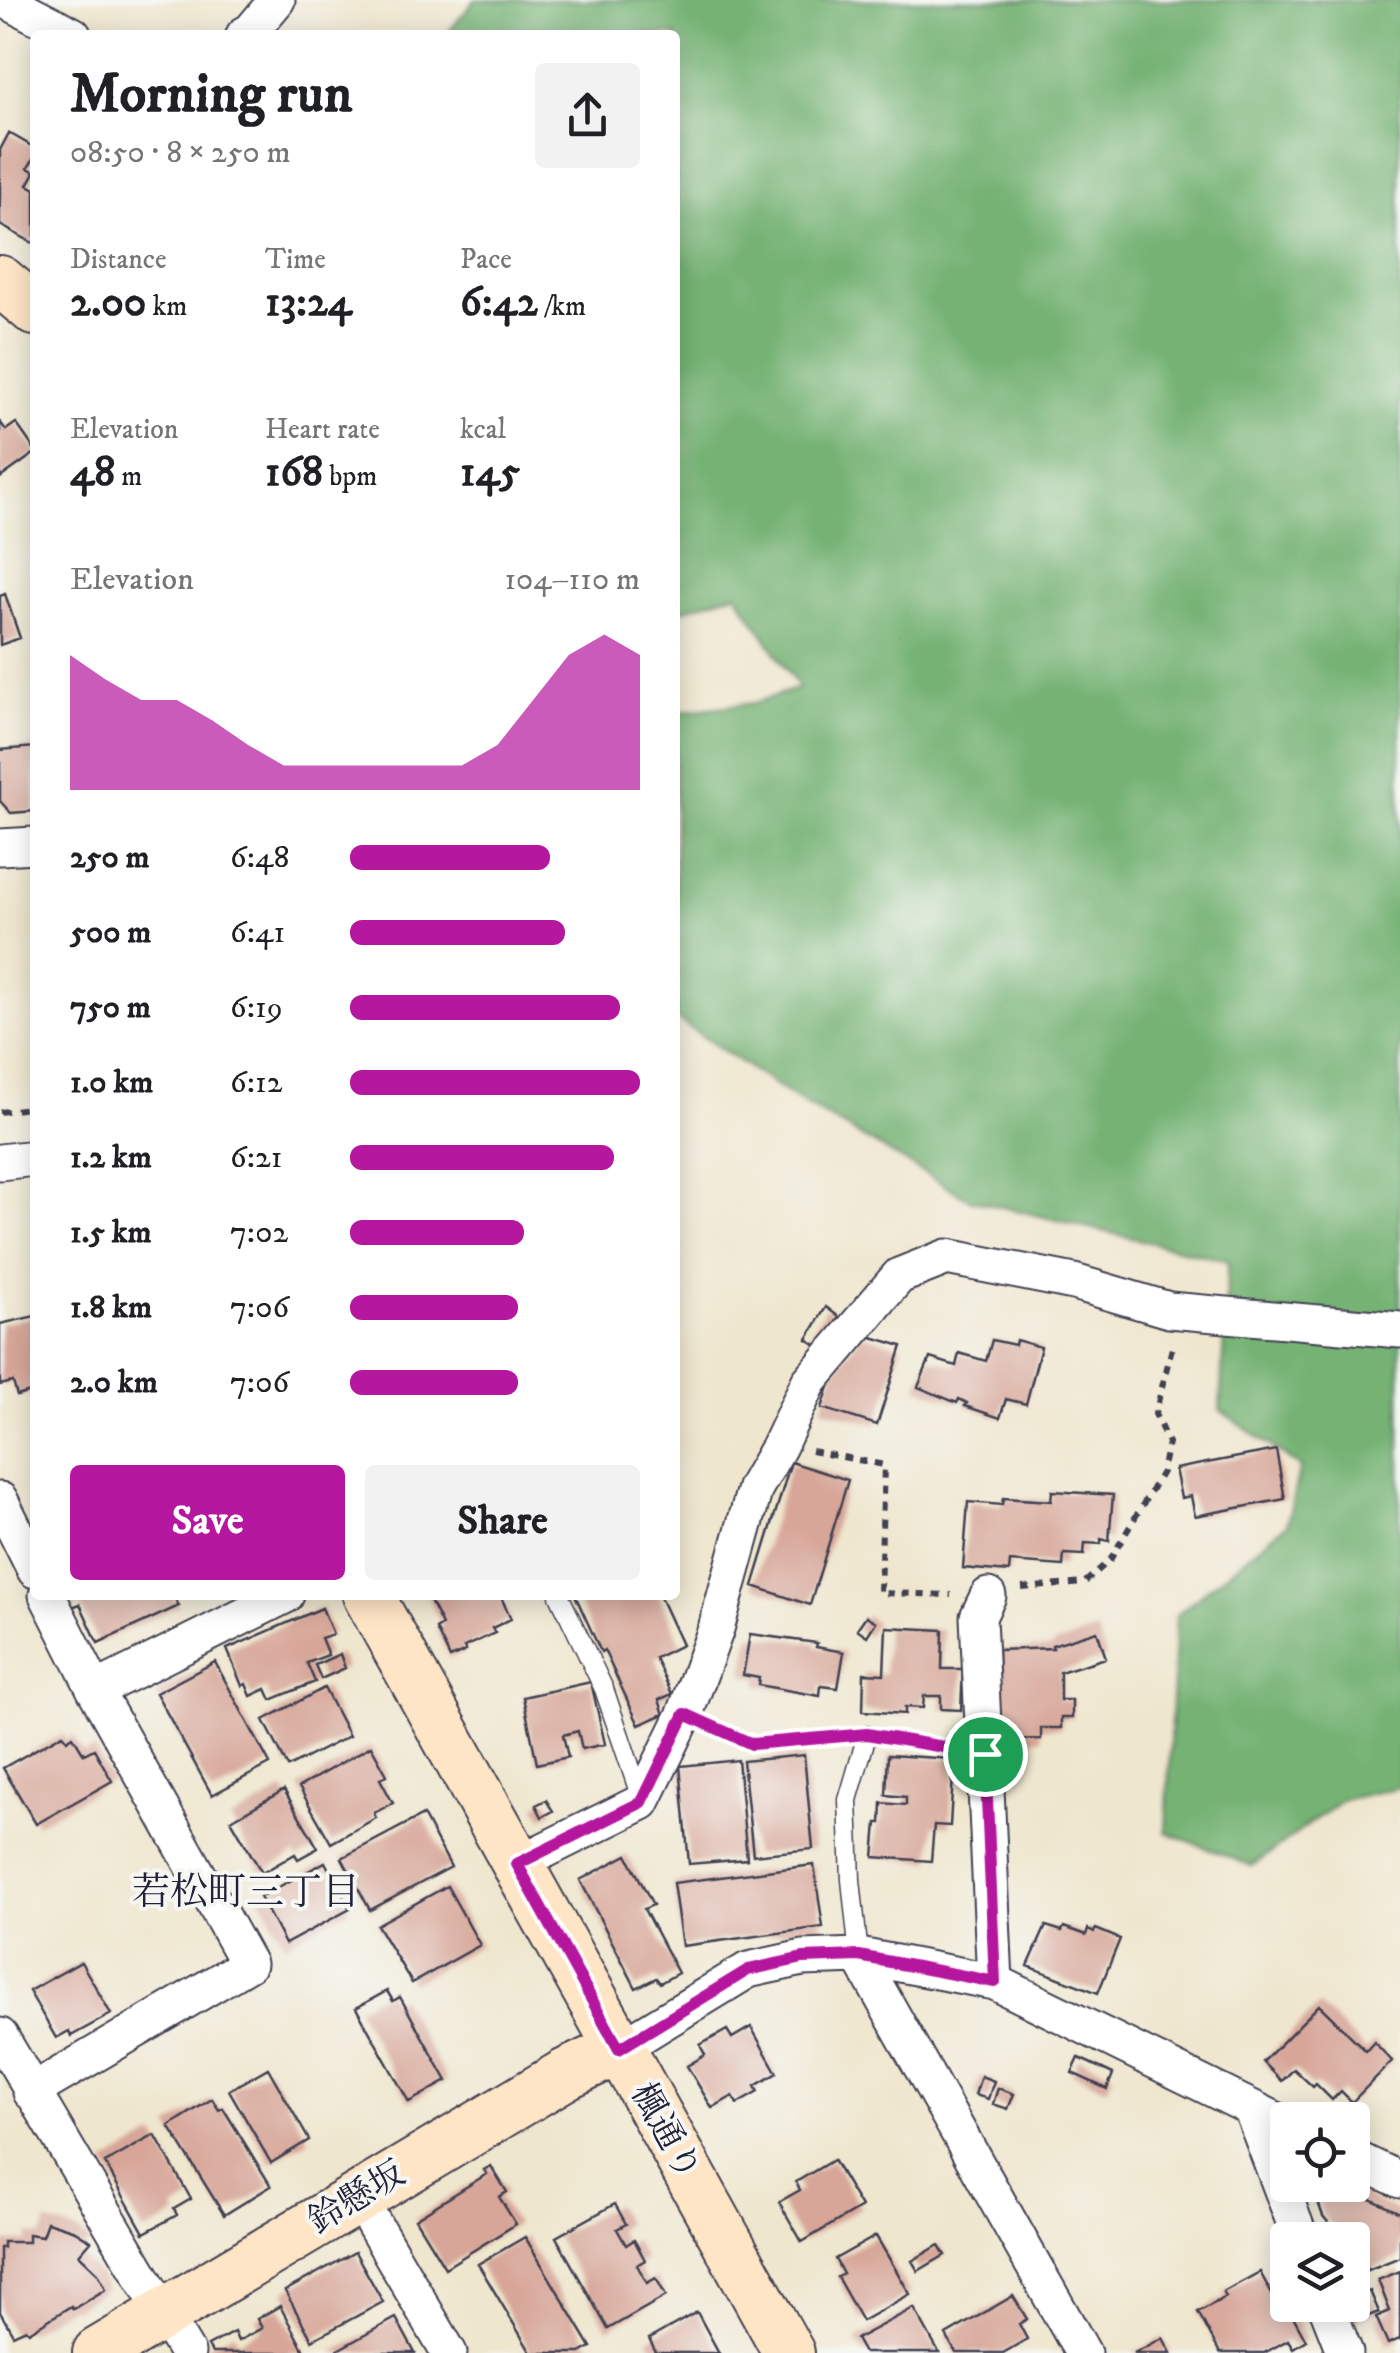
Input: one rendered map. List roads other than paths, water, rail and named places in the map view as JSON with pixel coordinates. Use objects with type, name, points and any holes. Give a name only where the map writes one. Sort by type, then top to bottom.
[{"type":"street","points":[[6,0],[63,30]]},
{"type":"street","points":[[251,30],[277,0]]},
{"type":"street","points":[[0,281],[30,306]]},
{"type":"street","points":[[0,847],[30,845]]},
{"type":"street","points":[[0,1162],[30,1159]]},
{"type":"street","points":[[517,1864],[642,1802],[685,1714],[716,1628],[755,1488],[809,1382],[900,1276],[947,1257],[1074,1282],[1168,1310],[1400,1330]]},
{"type":"street","points":[[0,1500],[30,1560]]},
{"type":"street","points":[[988,1596],[978,1617],[995,1982]]},
{"type":"street","points":[[31,2092],[248,1964],[95,1690],[50,1600]]},
{"type":"street","points":[[95,1690],[276,1600]]},
{"type":"street","name":"楓通り","points":[[371,1600],[788,2353]]},
{"type":"street","points":[[859,1956],[1083,2353]]},
{"type":"street","points":[[619,2049],[748,1970],[803,1958],[859,1956],[995,1982],[1270,2117]]},
{"type":"street","points":[[0,2036],[175,2333]]},
{"type":"street","name":"鈴懸坂","points":[[98,2353],[175,2333],[358,2197],[566,2074],[619,2049]]},
{"type":"street","points":[[1250,2108],[1294,2222]]},
{"type":"street","points":[[1370,2166],[1400,2180]]},
{"type":"street","points":[[358,2197],[450,2353]]},
{"type":"street","points":[[1333,2322],[1345,2353]]},
{"type":"lane","points":[[562,1600],[604,1689],[642,1802]]},
{"type":"lane","points":[[859,1956],[848,1800],[867,1734]]},
{"type":"district","name":"若松町三丁目","points":[[246,1893]]}]
